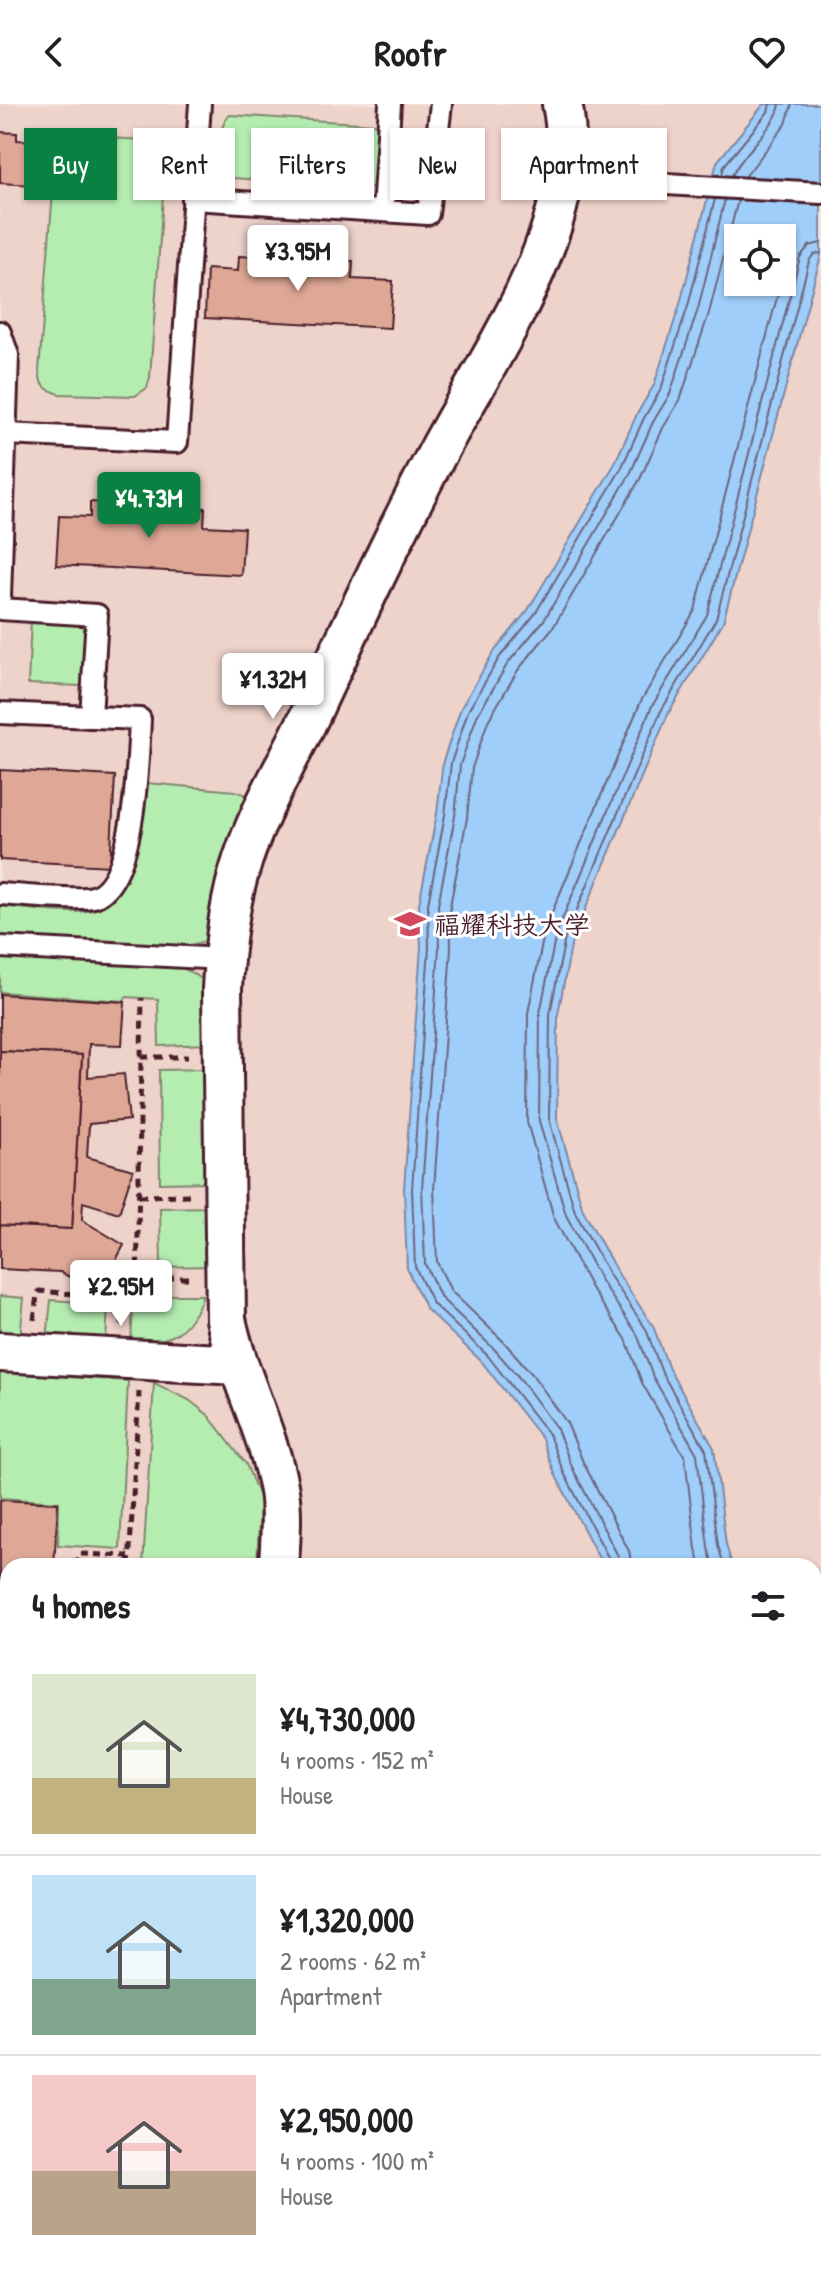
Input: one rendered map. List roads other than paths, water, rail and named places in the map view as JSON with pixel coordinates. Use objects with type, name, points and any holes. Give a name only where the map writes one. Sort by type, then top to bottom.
[{"type":"street","points":[[562,104],[565,128]]},
{"type":"street","points":[[279,1558],[279,1494],[269,1451],[238,1365],[226,1319],[223,959],[229,912],[250,842],[410,505],[542,257],[557,200]]},
{"type":"street","points":[[15,1353],[238,1365]]},
{"type":"lane","points":[[198,128],[200,104]]},
{"type":"lane","points":[[383,211],[390,104]]},
{"type":"lane","points":[[209,200],[428,214],[441,104]]},
{"type":"lane","points":[[667,183],[821,193]]},
{"type":"lane","points":[[5,434],[177,442],[193,200]]},
{"type":"lane","points":[[0,332],[8,355],[0,597]]},
{"type":"lane","points":[[0,609],[97,615],[91,717]]},
{"type":"lane","points":[[0,713],[140,719],[137,775],[125,856],[111,886],[93,897],[0,894]]},
{"type":"lane","points":[[0,947],[223,959]]},
{"type":"water","points":[[764,104],[821,104],[821,255],[723,622],[668,714],[572,941],[558,1014],[557,1118],[583,1210],[617,1272],[653,1326],[669,1369],[714,1448],[730,1558],[599,1558],[555,1474],[542,1439],[481,1361],[426,1309],[407,1269],[404,1189],[421,946],[419,904],[437,813],[443,761],[461,708],[493,653],[528,610],[614,465],[654,385],[680,304],[717,162]]},
{"type":"place","name":"福耀科技大学","points":[[410,924]]}]
